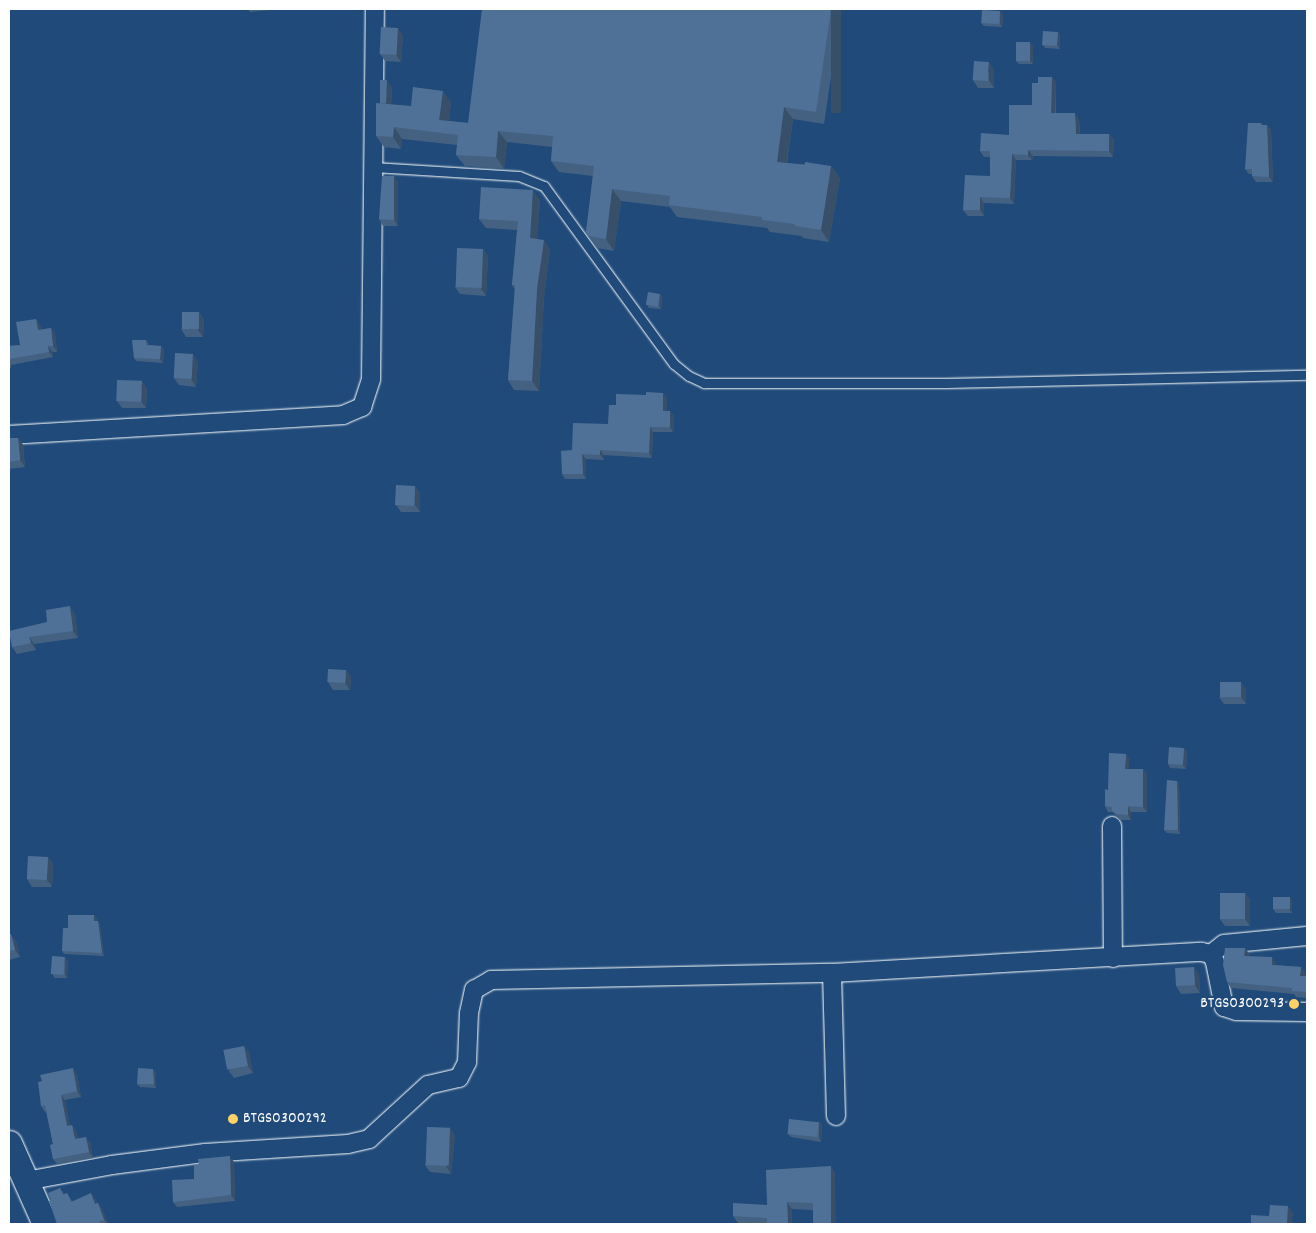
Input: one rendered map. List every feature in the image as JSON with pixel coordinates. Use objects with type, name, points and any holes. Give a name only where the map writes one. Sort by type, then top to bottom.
[{"type":"main road","points":[[9,1144],[45,1224]]},
{"type":"street","points":[[9,435],[343,415],[362,407],[372,379],[375,9]]},
{"type":"street","points":[[1112,826],[1113,958]]},
{"type":"street","points":[[26,1181],[112,1165],[205,1153],[348,1144],[369,1139],[428,1085],[459,1078],[467,1062],[469,1012],[474,990],[491,980],[832,973],[1201,952],[1211,954],[1224,944],[1307,936]]},
{"type":"street","points":[[1211,954],[1220,980],[1224,1007],[1236,1011],[1307,1012]]},
{"type":"street","points":[[832,973],[836,1116]]},
{"type":"lane","points":[[374,167],[519,176],[544,186],[674,364],[688,376],[704,383],[946,383],[1307,375]]},
{"type":"building","points":[[482,9],[831,9],[816,112],[784,107],[777,162],[805,165],[805,162],[831,166],[821,230],[795,226],[795,224],[762,220],[762,217],[669,205],[670,196],[612,189],[606,239],[589,236],[586,232],[594,166],[551,161],[553,136],[498,131],[496,157],[456,155],[458,135],[394,127],[393,137],[376,136],[376,103],[411,106],[413,87],[443,91],[439,120],[468,123]]},
{"type":"building","points":[[982,10],[1000,11],[999,24],[981,23]]},
{"type":"building","points":[[381,27],[398,28],[397,55],[380,54]]},
{"type":"building","points":[[1043,31],[1058,32],[1057,46],[1042,45]]},
{"type":"building","points":[[1016,42],[1030,42],[1030,61],[1016,61]]},
{"type":"building","points":[[974,61],[989,62],[988,81],[973,80]]},
{"type":"building","points":[[1038,77],[1052,77],[1051,113],[1075,113],[1076,134],[1109,134],[1109,151],[1028,150],[1028,155],[1012,154],[1010,198],[980,197],[980,210],[963,210],[965,175],[990,176],[990,151],[980,151],[981,133],[1009,135],[1009,105],[1032,105],[1032,83],[1038,83]]},
{"type":"building","points":[[380,80],[387,80],[386,103],[380,103]]},
{"type":"building","points":[[1248,123],[1267,125],[1269,177],[1252,176],[1252,169],[1245,169]]},
{"type":"building","points":[[382,176],[394,176],[394,220],[379,219]]},
{"type":"building","points":[[481,187],[533,190],[530,238],[544,240],[537,288],[532,381],[508,380],[515,285],[512,285],[518,221],[479,219]]},
{"type":"building","points":[[457,248],[483,249],[482,288],[456,287]]},
{"type":"building","points":[[648,292],[660,294],[658,307],[646,305]]},
{"type":"building","points":[[182,312],[199,312],[199,329],[182,329]]},
{"type":"building","points":[[36,319],[38,330],[51,328],[53,346],[48,346],[49,352],[9,359],[9,346],[20,345],[16,322]]},
{"type":"building","points":[[132,340],[146,340],[146,345],[161,346],[160,359],[134,358]]},
{"type":"building","points":[[175,353],[193,354],[192,379],[174,378]]},
{"type":"building","points":[[117,380],[142,381],[141,402],[116,401]]},
{"type":"building","points":[[646,392],[663,393],[663,411],[670,411],[670,427],[650,427],[649,453],[600,450],[600,455],[582,454],[583,474],[562,474],[561,451],[572,450],[573,423],[608,424],[609,405],[616,405],[616,394],[646,395]]},
{"type":"building","points":[[9,438],[18,438],[20,460],[9,462]]},
{"type":"building","points":[[396,485],[415,486],[414,506],[395,505]]},
{"type":"building","points":[[70,606],[73,631],[29,637],[31,643],[12,647],[9,631],[47,622],[46,610]]},
{"type":"building","points":[[328,669],[346,670],[345,683],[327,682]]},
{"type":"building","points":[[1220,682],[1241,682],[1241,697],[1220,697]]},
{"type":"building","points":[[1169,747],[1184,748],[1183,765],[1168,764]]},
{"type":"building","points":[[1109,753],[1126,754],[1125,769],[1143,769],[1143,807],[1128,806],[1128,815],[1117,814],[1112,811],[1112,807],[1105,806],[1105,789],[1108,790]]},
{"type":"building","points":[[1167,780],[1177,781],[1178,830],[1164,830]]},
{"type":"building","points":[[28,856],[48,857],[47,880],[27,879]]},
{"type":"building","points":[[1220,893],[1245,893],[1245,919],[1220,919]]},
{"type":"building","points":[[1273,897],[1290,897],[1290,909],[1273,909]]},
{"type":"building","points":[[68,915],[94,915],[94,921],[98,921],[102,953],[62,951],[63,928],[68,928]]},
{"type":"building","points":[[9,934],[11,934],[15,950],[9,951]]},
{"type":"building","points":[[1225,948],[1245,948],[1244,956],[1272,957],[1272,965],[1301,967],[1300,976],[1307,976],[1307,992],[1292,991],[1292,988],[1227,982],[1223,965]]},
{"type":"building","points":[[52,956],[65,957],[64,975],[51,974]]},
{"type":"building","points":[[1194,967],[1195,985],[1176,986],[1175,968]]},
{"type":"building","points":[[244,1046],[248,1066],[227,1070],[223,1050]]},
{"type":"building","points":[[73,1068],[77,1091],[61,1095],[67,1126],[72,1125],[75,1139],[86,1137],[89,1152],[53,1159],[50,1145],[53,1144],[45,1105],[41,1106],[38,1082],[42,1081],[40,1075]]},
{"type":"building","points":[[138,1068],[153,1069],[154,1084],[137,1084]]},
{"type":"building","points":[[789,1119],[819,1122],[817,1137],[787,1134]]},
{"type":"building","points":[[427,1127],[450,1128],[449,1166],[426,1165]]},
{"type":"building","points":[[230,1156],[231,1195],[173,1202],[172,1180],[194,1179],[194,1165],[199,1165],[198,1159]]},
{"type":"building","points":[[831,1166],[831,1224],[813,1224],[813,1203],[787,1202],[788,1223],[767,1223],[767,1218],[733,1216],[733,1203],[767,1205],[766,1170]]},
{"type":"building","points":[[60,1188],[63,1195],[67,1193],[71,1202],[91,1193],[95,1204],[98,1203],[104,1220],[99,1221],[101,1224],[57,1224],[48,1193]]},
{"type":"building","points":[[1270,1205],[1288,1206],[1287,1224],[1251,1224],[1251,1215],[1269,1216]]},
{"type":"place","name":"BTGS0300293","points":[[1294,1004]]},
{"type":"place","name":"BTGS0300292","points":[[233,1119]]}]
